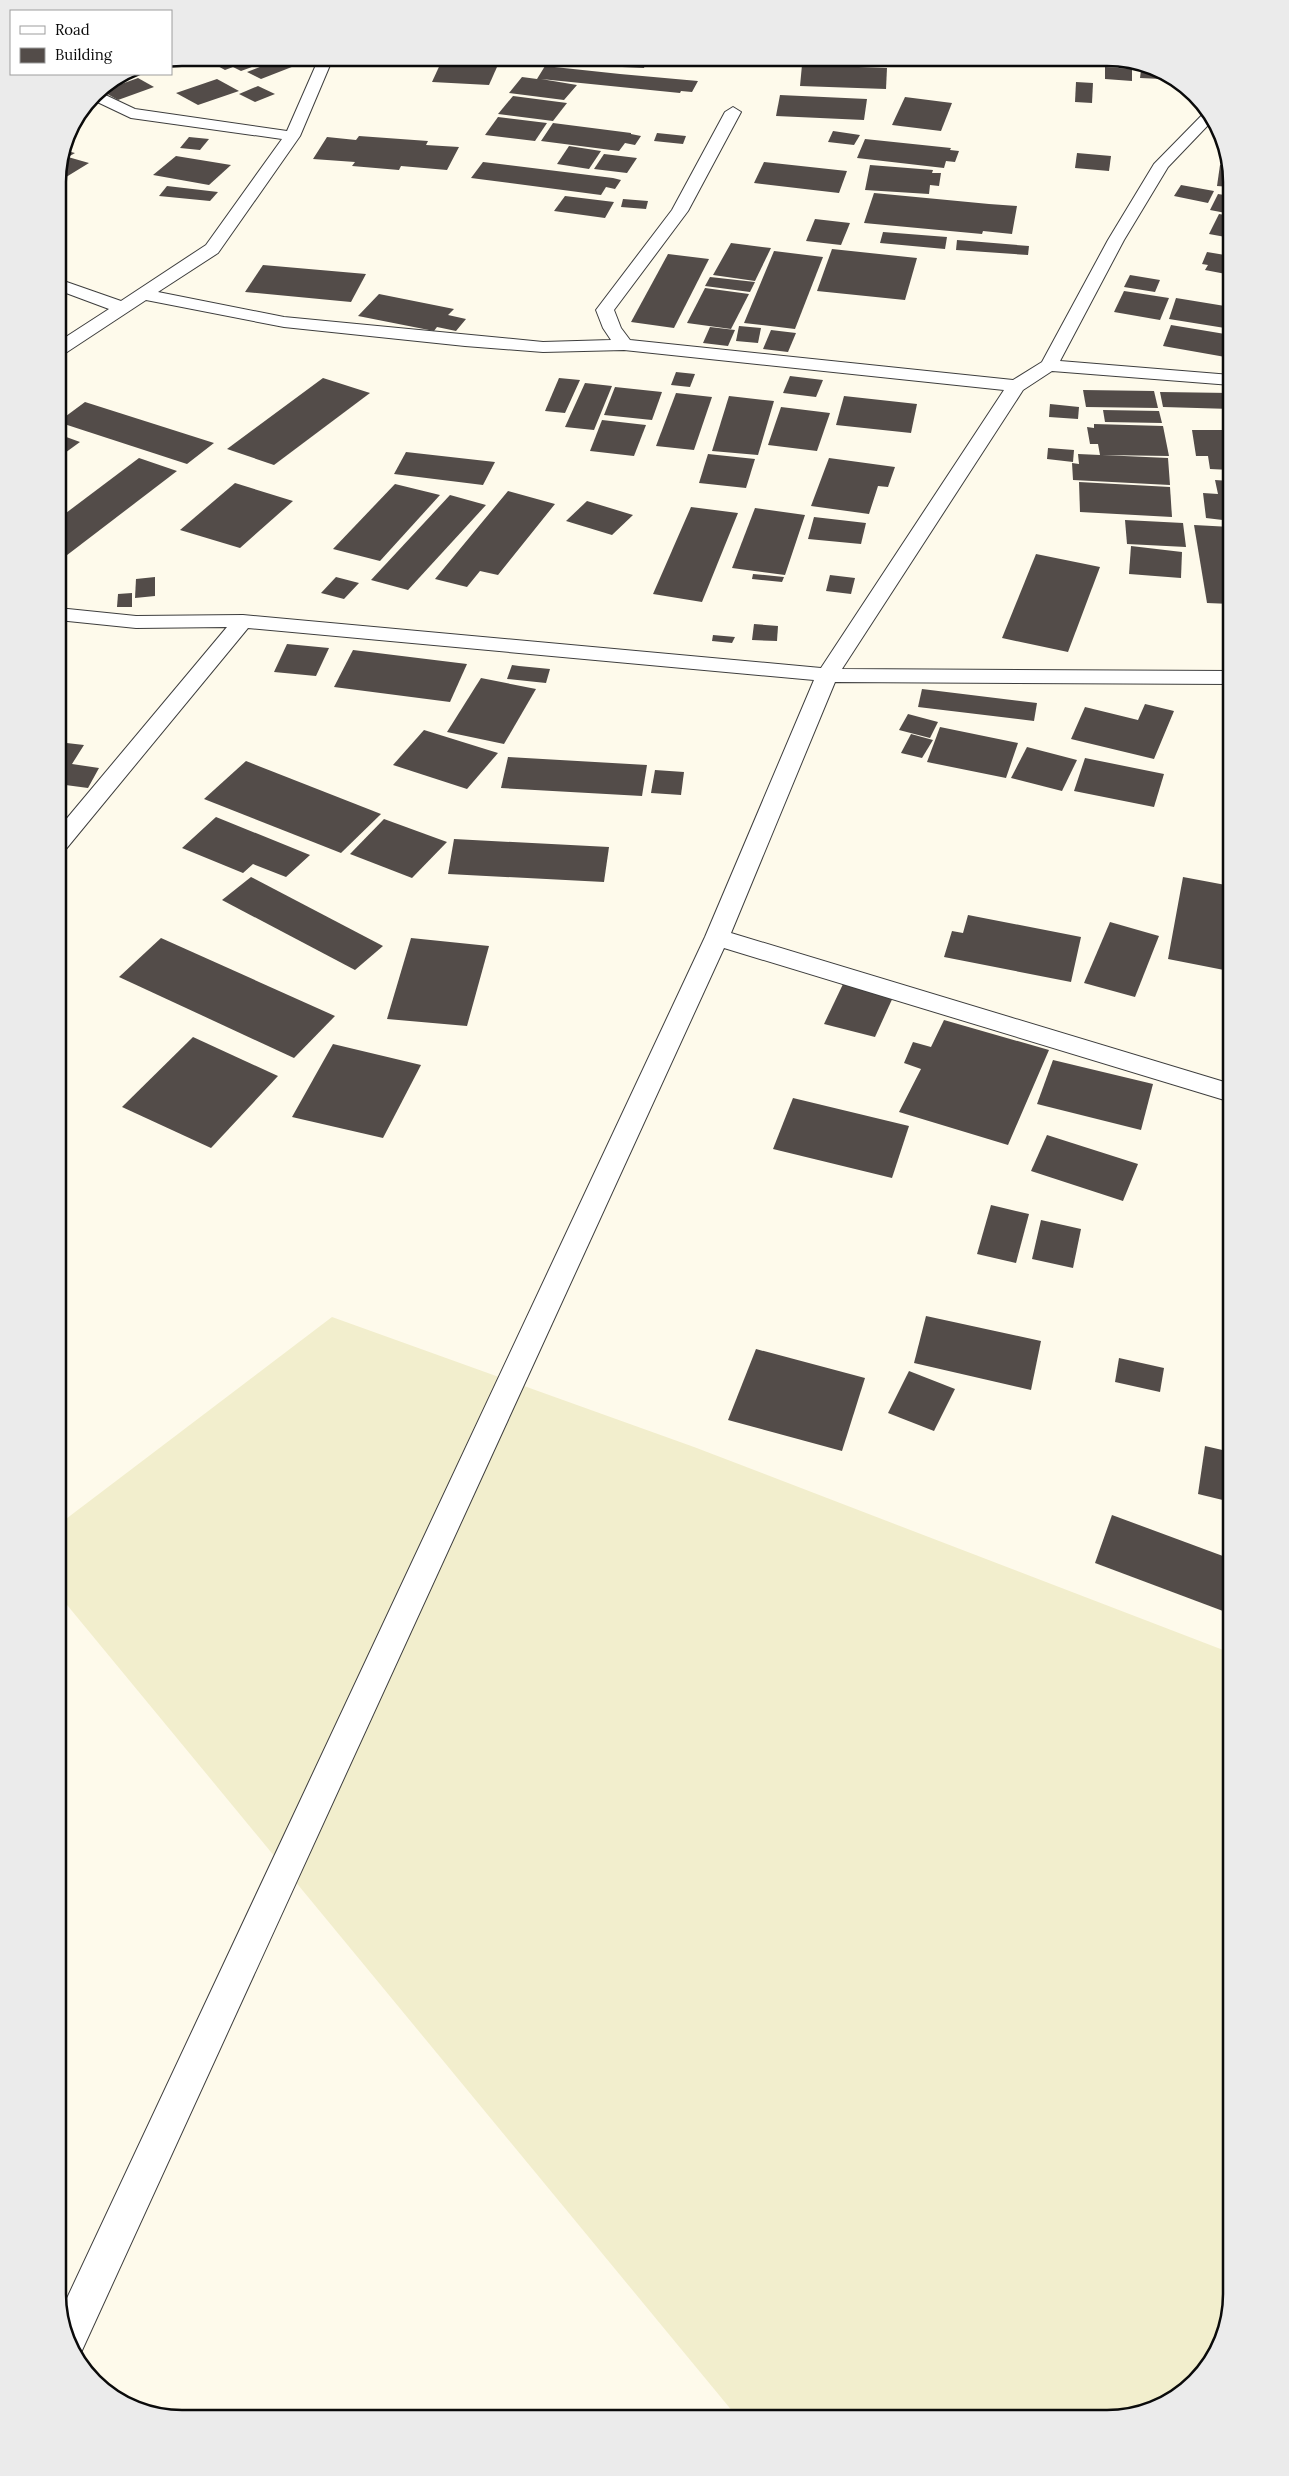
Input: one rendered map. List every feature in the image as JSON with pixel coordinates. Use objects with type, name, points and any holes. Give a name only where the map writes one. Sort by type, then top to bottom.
[{"type":"street","points":[[66,345],[212,249],[292,136],[323,66]]},
{"type":"street","points":[[102,99],[131,113],[292,136]]},
{"type":"street","points":[[624,345],[612,328],[605,310],[680,211],[733,112]]},
{"type":"street","points":[[72,2331],[717,937],[827,676],[1016,386],[1050,365],[1116,240],[1162,164],[1204,120]]},
{"type":"street","points":[[66,287],[124,308]]},
{"type":"street","points":[[141,294],[284,322],[543,347],[624,345],[1016,386]]},
{"type":"street","points":[[1050,365],[1223,379]]},
{"type":"street","points":[[66,615],[136,622],[243,621],[827,676],[1223,678]]},
{"type":"street","points":[[66,834],[243,621]]},
{"type":"street","points":[[717,937],[1223,1090]]},
{"type":"shaded area","points":[[332,1317],[694,1447],[1223,1650],[1223,2294],[1219,2324],[1203,2358],[1189,2376],[1178,2386],[1151,2401],[1122,2409],[731,2410],[66,1604],[66,1519]]},
{"type":"building","points":[[218,66],[255,66],[241,71],[233,67],[225,70]]},
{"type":"building","points":[[262,66],[294,66],[261,79],[247,72]]},
{"type":"building","points":[[439,66],[497,66],[489,85],[432,82]]},
{"type":"building","points":[[545,66],[698,81],[692,92],[681,91],[680,93],[541,79],[577,85],[564,100],[509,93],[522,77],[537,79]]},
{"type":"building","points":[[600,66],[645,66],[644,68]]},
{"type":"building","points":[[802,66],[887,68],[886,89],[800,86]]},
{"type":"building","points":[[1105,67],[1132,69],[1132,81],[1105,79]]},
{"type":"building","points":[[1141,71],[1159,79],[1140,78]]},
{"type":"building","points":[[138,78],[154,87],[118,100],[107,94],[120,85]]},
{"type":"building","points":[[217,79],[239,91],[198,105],[176,93]]},
{"type":"building","points":[[1076,82],[1093,83],[1092,103],[1075,102]]},
{"type":"building","points":[[258,86],[275,94],[255,102],[239,94]]},
{"type":"building","points":[[780,95],[867,99],[864,120],[776,116]]},
{"type":"building","points":[[513,96],[567,103],[553,121],[498,114]]},
{"type":"building","points":[[905,97],[952,103],[941,131],[892,125]]},
{"type":"building","points":[[498,117],[547,123],[535,141],[485,135]]},
{"type":"building","points":[[553,123],[631,133],[641,136],[635,145],[625,143],[619,151],[541,141]]},
{"type":"building","points":[[833,131],[860,135],[854,145],[828,142]]},
{"type":"building","points":[[657,133],[686,136],[683,144],[654,141]]},
{"type":"building","points":[[359,136],[428,141],[426,145],[459,147],[447,170],[401,166],[399,170],[352,166],[355,162],[313,159],[327,137],[356,140]]},
{"type":"building","points":[[189,137],[209,139],[200,150],[180,148]]},
{"type":"building","points":[[865,139],[951,148],[950,150],[959,151],[955,162],[946,161],[944,168],[857,158]]},
{"type":"building","points":[[569,146],[601,151],[589,169],[557,164]]},
{"type":"building","points":[[1077,153],[1111,156],[1109,171],[1075,168]]},
{"type":"building","points":[[604,154],[637,158],[627,173],[594,169]]},
{"type":"building","points":[[176,156],[231,165],[209,185],[153,175]]},
{"type":"building","points":[[69,157],[89,163],[66,177]]},
{"type":"building","points":[[483,162],[621,180],[615,189],[606,187],[601,195],[471,178]]},
{"type":"building","points":[[764,162],[847,171],[839,193],[754,183]]},
{"type":"building","points":[[870,165],[933,170],[932,173],[941,173],[939,186],[930,185],[929,194],[865,190]]},
{"type":"building","points":[[1220,165],[1222,165],[1223,186],[1217,186]]},
{"type":"building","points":[[1181,185],[1214,191],[1208,203],[1174,196]]},
{"type":"building","points":[[167,186],[218,192],[210,201],[159,196]]},
{"type":"building","points":[[874,193],[1017,206],[1012,234],[983,231],[982,234],[864,223]]},
{"type":"building","points":[[1218,194],[1223,195],[1223,212],[1210,210]]},
{"type":"building","points":[[565,196],[614,202],[605,218],[554,211]]},
{"type":"building","points":[[623,199],[648,201],[646,209],[621,207]]},
{"type":"building","points":[[1219,214],[1223,215],[1223,237],[1209,234]]},
{"type":"building","points":[[815,219],[850,223],[841,245],[806,241]]},
{"type":"building","points":[[883,232],[947,237],[945,249],[880,243]]},
{"type":"building","points":[[957,240],[1029,246],[1028,255],[956,250]]},
{"type":"building","points":[[731,243],[771,248],[755,281],[713,275]]},
{"type":"building","points":[[832,249],[917,258],[905,300],[817,291]]},
{"type":"building","points":[[774,251],[823,257],[795,329],[744,323]]},
{"type":"building","points":[[1207,252],[1223,255],[1223,273],[1205,270],[1208,265],[1202,264]]},
{"type":"building","points":[[668,254],[709,259],[674,328],[631,322]]},
{"type":"building","points":[[263,265],[366,274],[351,302],[245,292]]},
{"type":"building","points":[[1130,275],[1160,280],[1155,292],[1124,287]]},
{"type":"building","points":[[710,277],[755,282],[750,292],[705,286]]},
{"type":"building","points":[[705,288],[749,294],[731,329],[687,323]]},
{"type":"building","points":[[1124,291],[1169,298],[1160,320],[1114,312]]},
{"type":"building","points":[[379,294],[454,309],[448,315],[466,319],[456,331],[437,327],[434,331],[358,316]]},
{"type":"building","points":[[1176,298],[1223,306],[1223,328],[1169,319]]},
{"type":"building","points":[[1171,325],[1223,334],[1223,357],[1163,346]]},
{"type":"building","points":[[739,326],[761,328],[758,343],[736,341]]},
{"type":"building","points":[[710,327],[735,330],[728,346],[703,343]]},
{"type":"building","points":[[771,330],[796,333],[788,352],[763,349]]},
{"type":"building","points":[[676,372],[695,374],[690,387],[671,385]]},
{"type":"building","points":[[790,376],[823,380],[816,397],[783,393]]},
{"type":"building","points":[[323,378],[370,393],[274,465],[227,449]]},
{"type":"building","points":[[559,378],[580,380],[565,413],[545,411]]},
{"type":"building","points":[[585,383],[612,386],[594,430],[565,427]]},
{"type":"building","points":[[615,387],[662,392],[652,420],[604,415]]},
{"type":"building","points":[[1083,390],[1154,391],[1158,408],[1086,407]]},
{"type":"building","points":[[1160,392],[1223,393],[1223,409],[1163,407]]},
{"type":"building","points":[[676,393],[712,397],[694,450],[656,446]]},
{"type":"building","points":[[729,396],[774,401],[758,455],[712,451]]},
{"type":"building","points":[[844,396],[917,404],[911,433],[836,425]]},
{"type":"building","points":[[85,402],[214,443],[187,464],[66,425],[66,416]]},
{"type":"building","points":[[1050,404],[1079,407],[1078,419],[1049,417]]},
{"type":"building","points":[[781,407],[830,413],[817,451],[768,445]]},
{"type":"building","points":[[1103,410],[1159,411],[1162,423],[1105,422]]},
{"type":"building","points":[[602,420],[646,425],[634,456],[590,451]]},
{"type":"building","points":[[1094,424],[1163,426],[1169,456],[1102,455],[1168,458],[1170,485],[1073,480],[1072,463],[1079,464],[1078,454],[1100,455],[1098,444],[1090,444],[1087,427],[1094,428]]},
{"type":"building","points":[[1192,430],[1223,430],[1223,470],[1210,469],[1208,456],[1196,456]]},
{"type":"building","points":[[66,437],[80,442],[66,452]]},
{"type":"building","points":[[1048,448],[1074,450],[1073,462],[1047,459]]},
{"type":"building","points":[[406,452],[495,462],[483,485],[394,474]]},
{"type":"building","points":[[708,454],[755,459],[746,488],[699,483]]},
{"type":"building","points":[[139,458],[177,471],[66,556],[66,513]]},
{"type":"building","points":[[829,458],[895,467],[888,487],[878,486],[869,514],[811,506]]},
{"type":"building","points":[[1215,480],[1223,480],[1223,520],[1206,518],[1203,493],[1218,494]]},
{"type":"building","points":[[1079,482],[1170,487],[1172,517],[1080,512]]},
{"type":"building","points":[[235,483],[293,501],[240,548],[180,530]]},
{"type":"building","points":[[395,484],[440,495],[380,561],[333,549]]},
{"type":"building","points":[[508,491],[555,504],[498,575],[480,571],[467,587],[435,579]]},
{"type":"building","points":[[450,495],[486,505],[408,590],[371,580]]},
{"type":"building","points":[[587,501],[633,515],[612,535],[566,521]]},
{"type":"building","points":[[691,507],[738,513],[702,602],[653,594]]},
{"type":"building","points":[[755,508],[805,515],[785,575],[732,568]]},
{"type":"building","points":[[814,517],[866,523],[861,544],[808,539]]},
{"type":"building","points":[[1125,520],[1183,523],[1186,547],[1127,544]]},
{"type":"building","points":[[1194,525],[1223,527],[1223,604],[1207,603]]},
{"type":"building","points":[[1131,546],[1182,552],[1181,578],[1129,574]]},
{"type":"building","points":[[1036,554],[1100,567],[1068,652],[1002,638]]},
{"type":"building","points":[[753,574],[784,577],[782,582],[752,579]]},
{"type":"building","points":[[830,575],[855,578],[851,594],[826,591]]},
{"type":"building","points":[[155,577],[155,596],[135,598],[136,579]]},
{"type":"building","points":[[336,577],[359,583],[344,599],[321,593]]},
{"type":"building","points":[[132,593],[132,607],[117,607],[118,594]]},
{"type":"building","points":[[754,624],[778,626],[777,641],[752,640]]},
{"type":"building","points":[[713,635],[735,637],[732,643],[712,641]]},
{"type":"building","points":[[287,644],[329,648],[316,676],[274,672]]},
{"type":"building","points":[[353,650],[467,664],[450,702],[334,687]]},
{"type":"building","points":[[512,665],[550,669],[546,683],[507,679]]},
{"type":"building","points":[[481,678],[536,689],[504,744],[447,732]]},
{"type":"building","points":[[922,689],[1037,703],[1034,721],[918,707]]},
{"type":"building","points":[[1145,704],[1174,711],[1154,759],[1071,739],[1085,707],[1138,720]]},
{"type":"building","points":[[908,714],[938,722],[930,738],[899,730]]},
{"type":"building","points":[[940,727],[1018,743],[1006,778],[927,762]]},
{"type":"building","points":[[424,730],[498,753],[467,789],[393,765]]},
{"type":"building","points":[[911,734],[933,740],[922,758],[901,753]]},
{"type":"building","points":[[66,743],[84,745],[72,764],[99,768],[88,788],[66,785]]},
{"type":"building","points":[[1027,747],[1077,760],[1062,791],[1011,778]]},
{"type":"building","points":[[508,757],[647,765],[642,796],[501,788]]},
{"type":"building","points":[[1085,758],[1164,774],[1154,807],[1074,791]]},
{"type":"building","points":[[246,761],[381,814],[341,853],[204,799]]},
{"type":"building","points":[[655,770],[684,772],[681,795],[651,793]]},
{"type":"building","points":[[216,817],[310,855],[286,877],[253,864],[243,873],[182,848]]},
{"type":"building","points":[[384,819],[447,842],[412,878],[350,854]]},
{"type":"building","points":[[454,839],[609,847],[604,882],[448,874]]},
{"type":"building","points":[[251,877],[383,946],[355,970],[222,900]]},
{"type":"building","points":[[1183,877],[1223,884],[1223,970],[1168,959]]},
{"type":"building","points":[[968,915],[1081,937],[1071,982],[944,957],[952,931],[963,933]]},
{"type":"building","points":[[1110,922],[1159,936],[1135,997],[1084,983]]},
{"type":"building","points":[[161,938],[335,1016],[294,1058],[119,977]]},
{"type":"building","points":[[411,938],[489,946],[467,1026],[387,1019]]},
{"type":"building","points":[[844,982],[894,995],[875,1037],[824,1024]]},
{"type":"building","points":[[944,1020],[1049,1050],[1008,1145],[899,1112],[921,1069],[904,1063],[913,1042],[931,1047]]},
{"type":"building","points":[[193,1037],[278,1076],[211,1148],[122,1107]]},
{"type":"building","points":[[333,1044],[421,1065],[383,1138],[292,1117]]},
{"type":"building","points":[[1053,1060],[1153,1084],[1141,1130],[1037,1104]]},
{"type":"building","points":[[793,1098],[909,1126],[892,1178],[773,1149]]},
{"type":"building","points":[[1047,1135],[1138,1164],[1123,1201],[1031,1171]]},
{"type":"building","points":[[991,1205],[1029,1214],[1016,1263],[977,1254]]},
{"type":"building","points":[[1041,1220],[1081,1229],[1073,1268],[1032,1259]]},
{"type":"building","points":[[926,1316],[1041,1341],[1031,1390],[914,1363]]},
{"type":"building","points":[[756,1349],[865,1378],[842,1451],[728,1420]]},
{"type":"building","points":[[1119,1358],[1164,1368],[1160,1392],[1115,1382]]},
{"type":"building","points":[[909,1371],[955,1389],[934,1431],[888,1413]]},
{"type":"building","points":[[1205,1446],[1223,1450],[1223,1500],[1198,1494]]},
{"type":"building","points":[[1112,1515],[1223,1556],[1223,1611],[1095,1563]]}]
